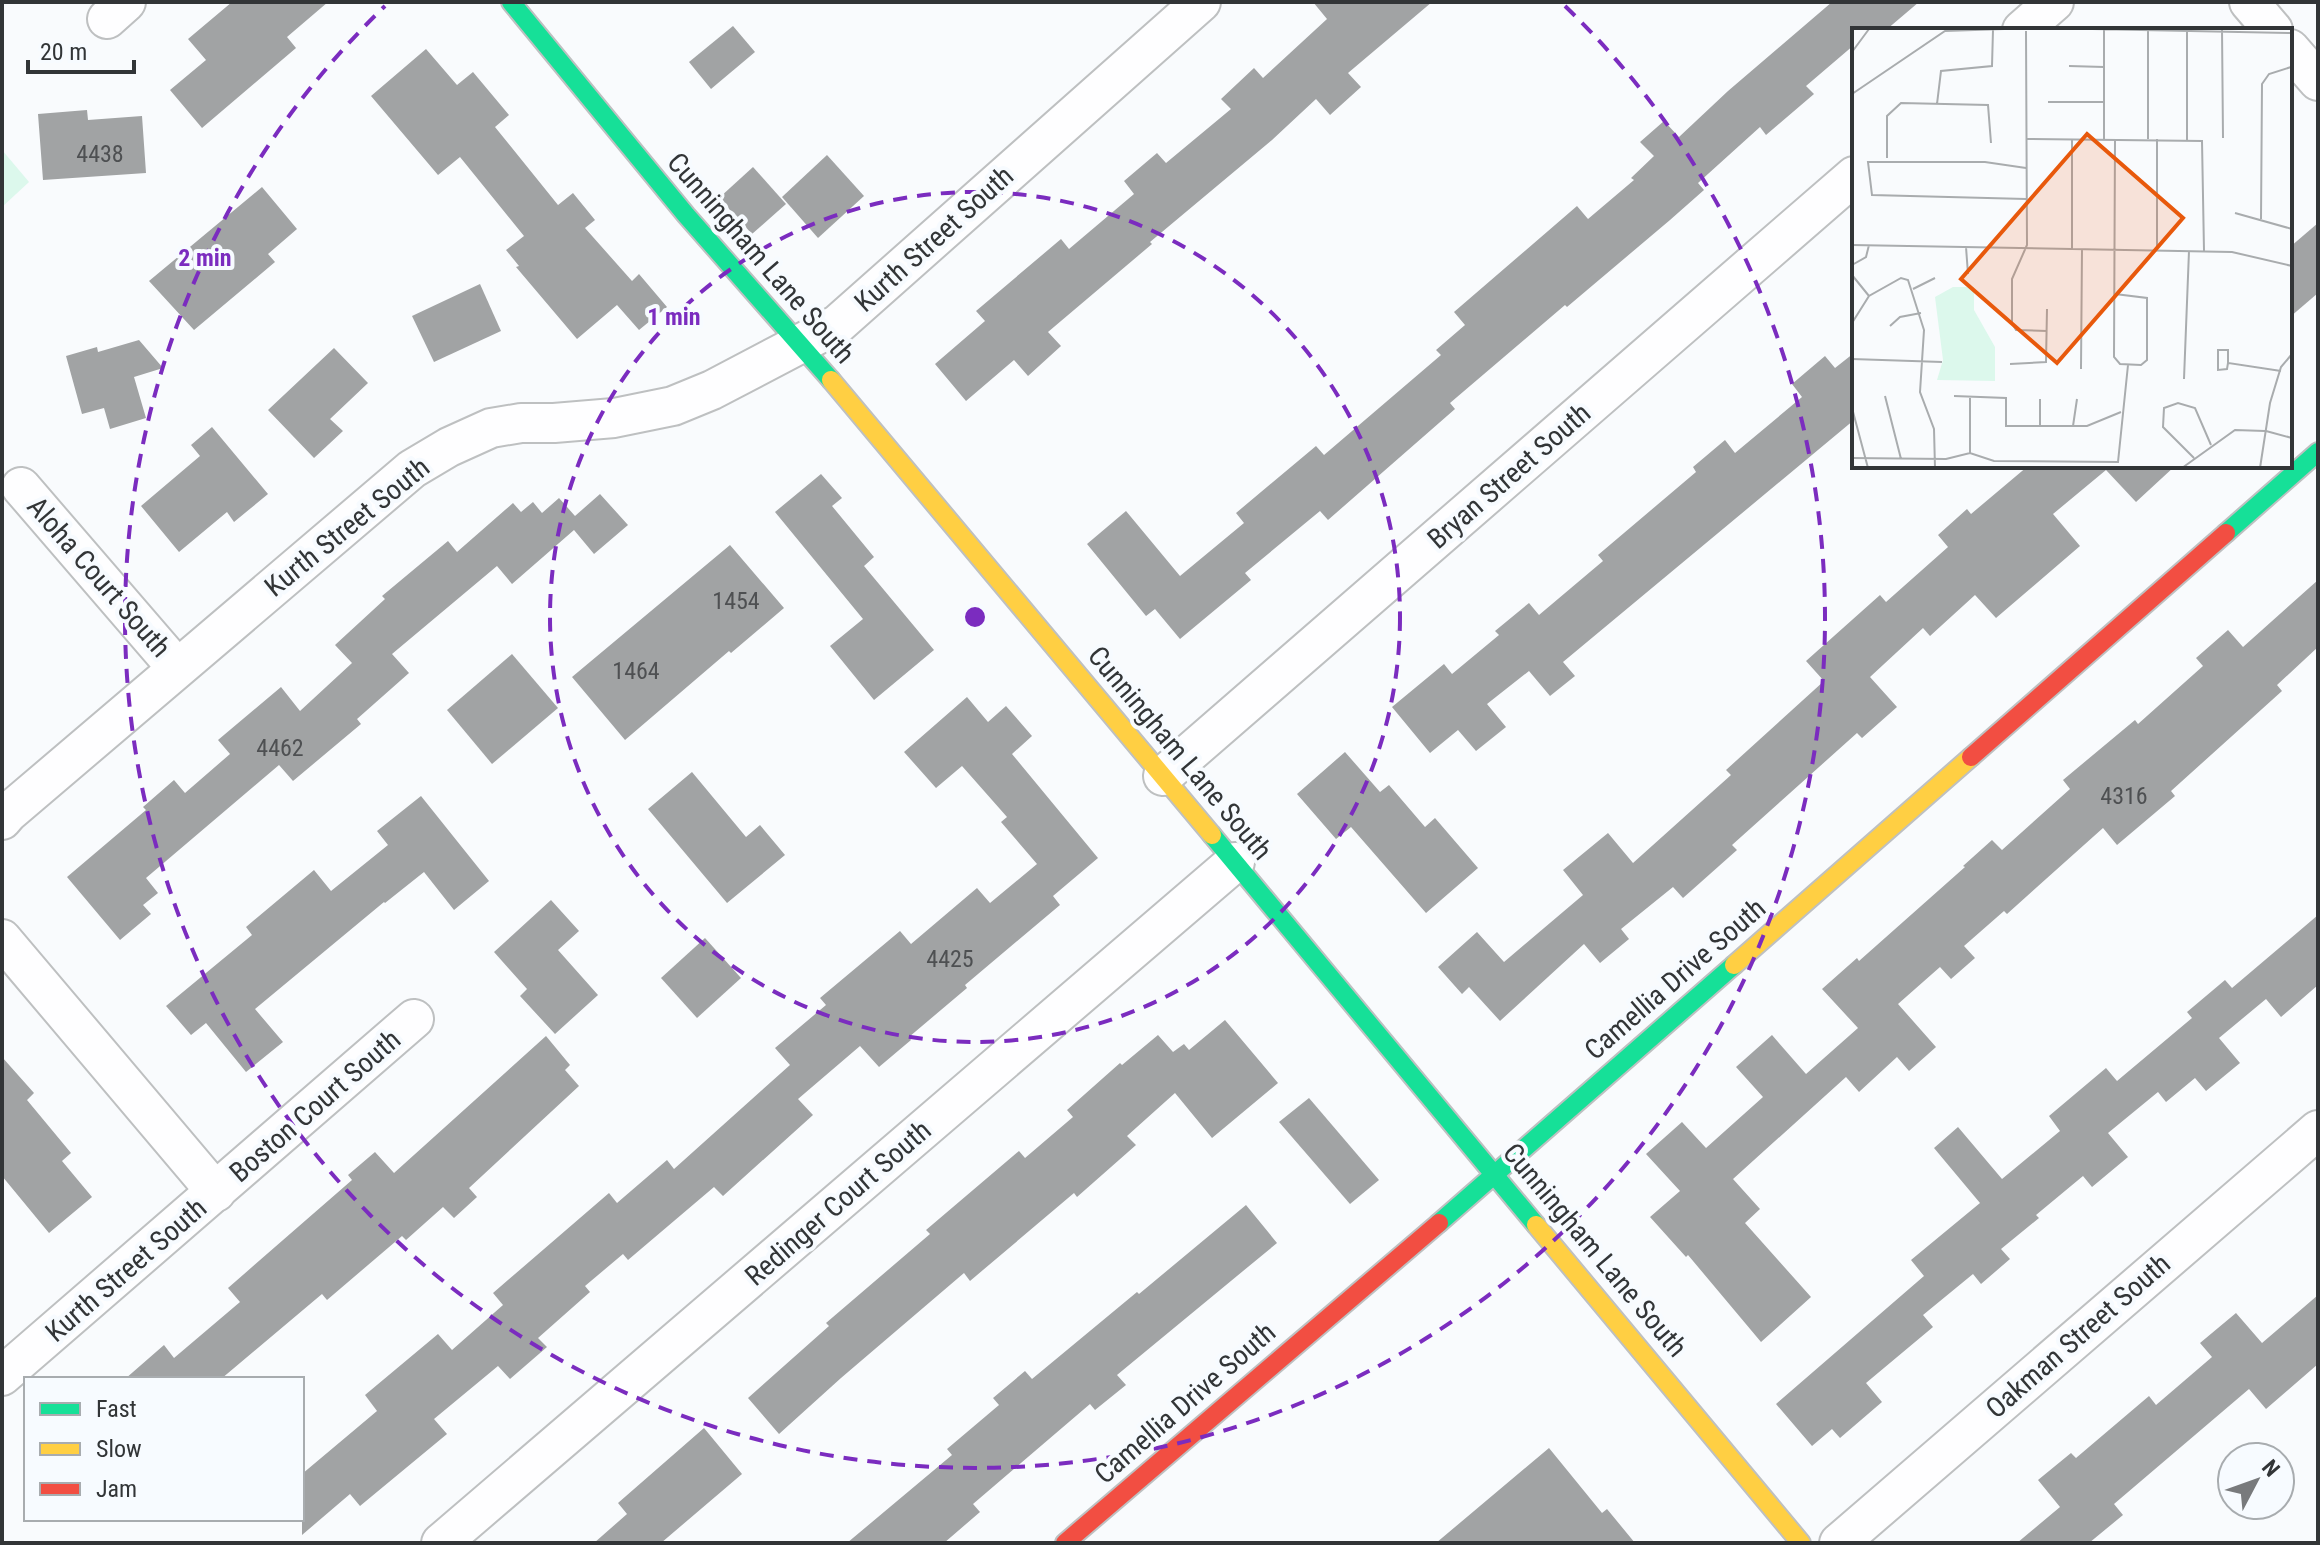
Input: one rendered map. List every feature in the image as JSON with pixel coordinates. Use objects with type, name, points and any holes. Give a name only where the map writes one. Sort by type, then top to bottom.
[{"type":"street","name":"Cunningham Lane South","points":[[511,2],[686,215],[876,432],[1801,1543]]},
{"type":"street","name":"Kurth Street South","points":[[2,820],[412,469],[449,447],[491,428],[521,423],[614,418],[673,406],[712,390],[838,324],[1201,2]]},
{"type":"street","points":[[2024,28],[2054,2]]},
{"type":"street","points":[[2249,2],[2271,28]]},
{"type":"street","points":[[2292,51],[2318,81]]},
{"type":"street","name":"Bryan Street South","points":[[1163,776],[1852,178]]},
{"type":"street","name":"Camellia Drive South","points":[[1083,1537],[2318,452]]},
{"type":"street","name":"Aloha Court South","points":[[21,487],[177,668]]},
{"type":"street","name":"Redinger Court South","points":[[441,1543],[1235,862]]},
{"type":"street","name":"Kurth Street South","points":[[2,939],[216,1192],[2,1376]]},
{"type":"street","name":"Boston Court South","points":[[216,1192],[414,1019]]},
{"type":"street","name":"Oakman Street South","points":[[1839,1543],[2318,1130]]},
{"type":"green space","points":[[2,150],[29,182],[2,207]]},
{"type":"building","points":[[232,2],[328,2],[287,37],[296,48],[202,128],[170,90],[206,60],[188,39]]},
{"type":"building","points":[[1313,2],[1432,2],[1348,73],[1361,87],[1330,115],[1316,99],[1048,332],[1061,346],[1028,376],[1014,360],[966,401],[935,364],[985,321],[976,311],[1061,239],[1069,249],[1134,194],[1124,181],[1157,153],[1166,163],[1231,109],[1221,99],[1254,68],[1263,78],[1327,19]]},
{"type":"building","points":[[1832,2],[1919,2],[1888,28],[1852,28],[1852,47],[1806,86],[1814,94],[1766,135],[1760,127],[1698,183],[1704,190],[1450,403],[1455,409],[1328,520],[1320,511],[1245,573],[1251,580],[1180,639],[1155,609],[1146,616],[1087,544],[1126,511],[1180,576],[1244,523],[1236,513],[1316,446],[1324,455],[1441,355],[1436,350],[1465,325],[1454,312],[1577,206],[1588,219],[1634,180],[1631,178],[1654,156],[1640,142],[1664,121],[1679,137]]},
{"type":"building","points":[[733,26],[755,52],[711,89],[689,62]]},
{"type":"building","points":[[426,49],[457,85],[473,72],[509,115],[495,127],[558,205],[573,193],[595,220],[585,228],[632,281],[639,274],[667,307],[639,330],[617,305],[577,339],[516,267],[519,266],[506,250],[524,236],[460,157],[438,175],[371,96]]},
{"type":"building","points":[[87,110],[88,120],[142,116],[146,173],[43,180],[38,114]]},
{"type":"building","points":[[827,155],[864,196],[818,238],[782,197]]},
{"type":"building","points":[[753,167],[786,204],[752,234],[719,198]]},
{"type":"building","points":[[262,187],[297,229],[268,254],[275,262],[194,330],[149,281]]},
{"type":"building","points":[[2318,223],[2318,293],[2292,315],[2292,245]]},
{"type":"building","points":[[480,284],[501,331],[434,362],[412,316]]},
{"type":"building","points":[[139,340],[163,368],[134,377],[146,418],[110,429],[104,408],[82,414],[66,356],[97,347],[98,352]]},
{"type":"building","points":[[334,348],[368,383],[330,419],[343,431],[314,458],[268,410]]},
{"type":"building","points":[[1852,355],[1852,422],[1563,662],[1575,676],[1550,696],[1529,671],[1487,704],[1506,727],[1476,751],[1458,730],[1430,753],[1392,707],[1444,664],[1452,674],[1499,635],[1495,631],[1529,603],[1539,615],[1603,561],[1598,555],[1696,472],[1693,467],[1725,440],[1735,453],[1802,397],[1792,384],[1825,356],[1835,368]]},
{"type":"building","points":[[212,427],[268,494],[234,522],[227,512],[179,552],[141,506],[200,456],[191,445]]},
{"type":"building","points":[[2026,468],[2173,468],[2136,502],[2106,470],[2053,514],[2080,546],[1996,618],[1975,595],[1930,636],[1923,628],[1870,677],[1897,707],[1862,738],[1857,733],[1732,845],[1737,850],[1683,898],[1673,887],[1621,929],[1629,939],[1600,963],[1584,944],[1500,1021],[1469,987],[1462,994],[1438,967],[1477,932],[1504,962],[1583,895],[1563,870],[1608,833],[1633,863],[1731,775],[1726,770],[1824,681],[1806,661],[1880,595],[1886,602],[1948,547],[1938,535],[1967,509],[1971,514]]},
{"type":"building","points":[[821,474],[842,498],[832,506],[874,557],[864,566],[934,650],[874,700],[830,646],[863,619],[775,512]]},
{"type":"building","points":[[600,494],[628,525],[594,554],[574,530],[512,584],[497,566],[392,654],[409,673],[357,719],[361,724],[293,781],[279,765],[146,878],[158,893],[143,905],[151,914],[120,940],[67,877],[146,810],[143,807],[174,780],[185,793],[230,754],[218,740],[281,687],[300,711],[352,663],[335,645],[385,599],[382,596],[448,541],[457,552],[513,503],[521,512],[533,502],[542,513],[559,498],[575,516]]},
{"type":"building","points":[[730,545],[784,608],[625,740],[572,677]]},
{"type":"building","points":[[2318,580],[2318,647],[2277,685],[2282,691],[2171,791],[2175,796],[2117,845],[2103,828],[2007,914],[2004,911],[1964,946],[1975,958],[1951,979],[1940,967],[1898,1004],[1936,1047],[1909,1071],[1897,1057],[1859,1092],[1846,1077],[1733,1179],[1760,1209],[1745,1223],[1811,1297],[1761,1342],[1688,1255],[1686,1257],[1650,1217],[1680,1191],[1646,1154],[1682,1122],[1706,1148],[1763,1097],[1736,1067],[1772,1035],[1806,1074],[1858,1028],[1822,989],[1857,958],[1859,961],[1992,840],[2002,850],[2070,789],[2063,780],[2135,720],[2138,724],[2203,666],[2196,658],[2228,630],[2243,647]]},
{"type":"building","points":[[512,654],[558,708],[492,764],[447,710]]},
{"type":"building","points":[[967,697],[988,722],[1006,706],[1032,736],[1012,754],[1098,858],[1053,896],[1060,905],[965,985],[967,988],[909,1037],[911,1040],[879,1067],[860,1046],[798,1099],[813,1115],[723,1196],[714,1187],[628,1260],[623,1254],[585,1286],[590,1292],[538,1338],[547,1347],[510,1379],[498,1366],[434,1419],[447,1434],[360,1506],[350,1494],[302,1535],[304,1472],[377,1411],[365,1395],[438,1334],[452,1350],[503,1305],[493,1293],[609,1193],[617,1203],[667,1160],[674,1169],[790,1065],[775,1048],[826,1005],[820,998],[900,931],[911,944],[977,888],[990,903],[1037,864],[1001,822],[1007,817],[962,766],[936,788],[904,752]]},
{"type":"building","points":[[1345,752],[1380,792],[1389,785],[1425,827],[1435,818],[1478,868],[1426,913],[1351,827],[1336,839],[1297,794]]},
{"type":"building","points":[[692,772],[746,837],[760,825],[785,855],[727,903],[648,809]]},
{"type":"building","points":[[421,796],[489,881],[454,910],[424,872],[384,902],[255,1009],[283,1042],[246,1072],[206,1023],[191,1035],[166,1006],[252,935],[246,927],[314,870],[331,891],[388,845],[377,831]]},
{"type":"building","points":[[551,900],[579,931],[558,950],[598,995],[555,1034],[520,996],[527,989],[494,952]]},
{"type":"building","points":[[2318,915],[2318,985],[2281,1017],[2266,999],[2219,1038],[2240,1063],[2206,1091],[2195,1078],[2166,1102],[2158,1092],[2108,1133],[2128,1157],[2092,1187],[2083,1176],[2001,1249],[2010,1259],[1981,1284],[1973,1274],[1923,1315],[1933,1327],[1866,1383],[1882,1402],[1840,1438],[1832,1429],[1812,1446],[1776,1404],[1924,1276],[1911,1260],[1980,1203],[1934,1148],[1958,1127],[2002,1179],[2060,1131],[2049,1116],[2106,1068],[2117,1081],[2192,1018],[2187,1012],[2225,980],[2232,988]]},
{"type":"building","points":[[705,938],[741,978],[697,1018],[661,978]]},
{"type":"building","points":[[1225,1020],[1278,1083],[1212,1138],[1175,1093],[1127,1136],[1136,1145],[1077,1197],[1074,1193],[970,1281],[964,1273],[779,1434],[748,1398],[829,1326],[826,1323],[930,1234],[926,1230],[1019,1151],[1025,1158],[1073,1117],[1067,1110],[1120,1063],[1122,1065],[1158,1035],[1173,1052],[1184,1044],[1189,1050]]},
{"type":"building","points":[[546,1036],[570,1065],[565,1070],[579,1086],[469,1188],[477,1197],[454,1218],[443,1207],[406,1240],[402,1236],[327,1300],[322,1294],[223,1377],[127,1377],[164,1345],[174,1358],[240,1302],[228,1288],[352,1180],[348,1175],[375,1152],[394,1173]]},
{"type":"building","points":[[2,1057],[34,1093],[27,1100],[71,1153],[62,1161],[92,1197],[49,1233],[2,1176]]},
{"type":"building","points":[[1309,1098],[1379,1180],[1350,1204],[1279,1122]]},
{"type":"building","points":[[1246,1205],[1277,1243],[1117,1375],[1126,1385],[1095,1410],[1090,1404],[973,1504],[980,1512],[944,1543],[847,1543],[952,1455],[947,1449],[999,1405],[993,1398],[1025,1371],[1032,1379]]},
{"type":"building","points":[[2318,1295],[2318,1364],[2266,1409],[2249,1389],[2114,1504],[2123,1515],[2089,1543],[2017,1543],[2060,1507],[2038,1480],[2071,1453],[2076,1458],[2149,1396],[2156,1405],[2212,1357],[2200,1343],[2236,1313],[2262,1343]]},
{"type":"building","points":[[704,1428],[742,1474],[661,1543],[594,1543],[627,1514],[618,1503]]},
{"type":"building","points":[[1549,1448],[1602,1513],[1607,1509],[1635,1543],[1436,1543]]},
{"type":"traffic: fast","points":[[511,2],[686,215],[831,380]]},
{"type":"traffic: fast","points":[[2226,533],[2318,452]]},
{"type":"traffic: fast","points":[[1212,835],[1536,1225]]},
{"type":"traffic: fast","points":[[1439,1223],[1734,965]]},
{"type":"traffic: slow","points":[[831,380],[1212,835]]},
{"type":"traffic: slow","points":[[1734,965],[1971,757]]},
{"type":"traffic: slow","points":[[1536,1225],[1801,1543]]},
{"type":"traffic: jam","points":[[1971,757],[2226,533]]},
{"type":"traffic: jam","points":[[1065,1543],[1439,1223]]}]
